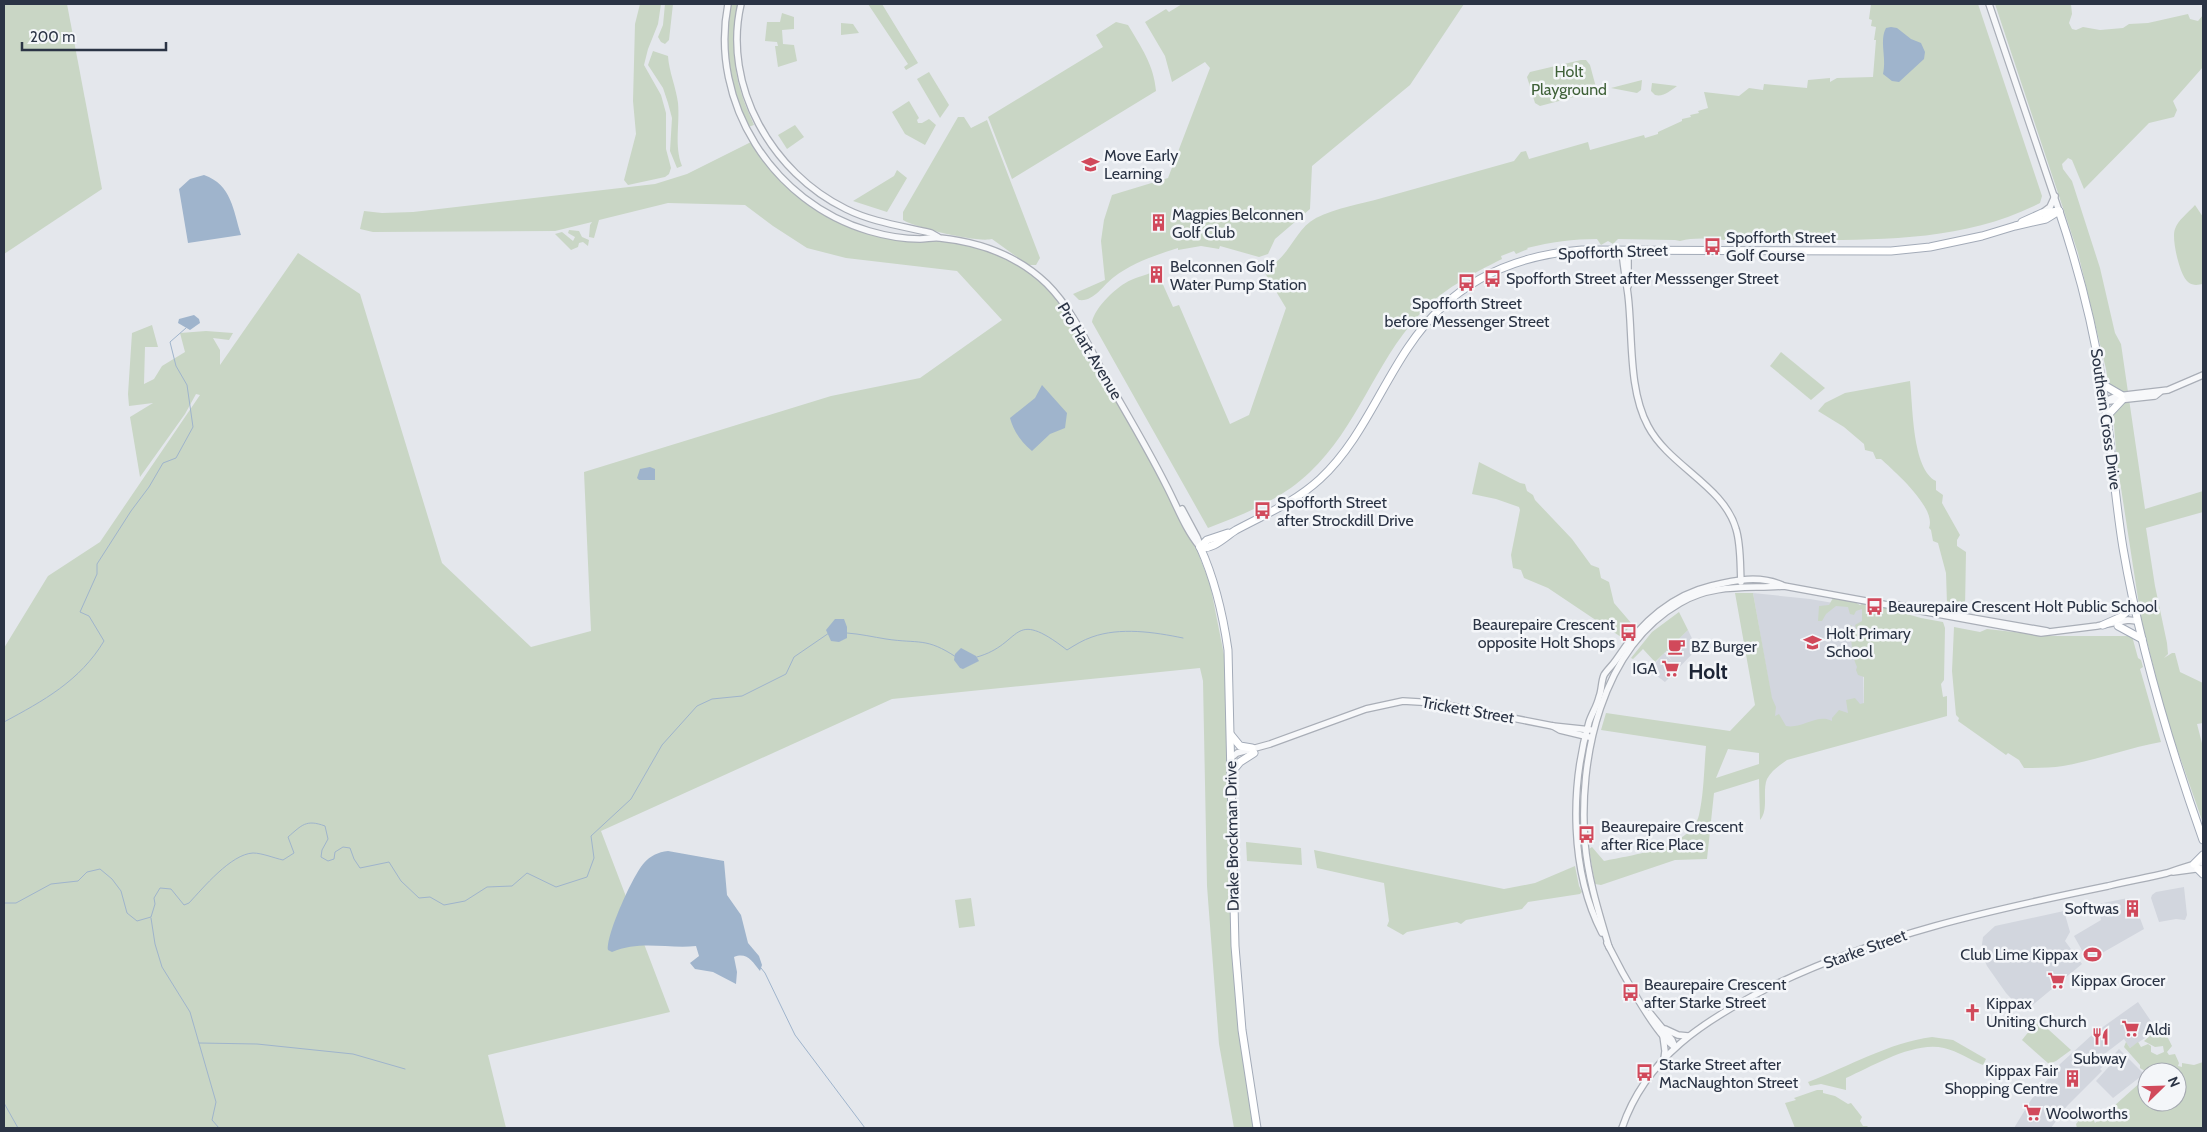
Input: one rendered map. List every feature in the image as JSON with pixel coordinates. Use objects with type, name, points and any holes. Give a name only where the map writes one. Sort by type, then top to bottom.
[{"type":"main road","name":"Spofforth Street","points":[[1200,547],[1207,540],[1236,530],[1277,510],[1320,479],[1354,437],[1407,348],[1429,320],[1455,296],[1500,269],[1540,256],[1582,250],[1892,251],[1930,247],[1982,236],[2059,210]]},
{"type":"main road","name":"Southern Cross Drive","points":[[2059,210],[2088,310],[2105,401],[2123,547],[2137,621],[2158,706],[2203,840]]},
{"type":"main road","points":[[2043,216],[2064,226]]},
{"type":"main road","points":[[2102,384],[2121,398],[2107,416]]},
{"type":"main road","name":"Drake Brockman Drive","points":[[1200,547],[1211,574],[1226,635],[1230,669],[1233,911],[1237,981],[1243,1038],[1257,1128]]},
{"type":"main road","points":[[2100,626],[2121,617],[2134,606]]},
{"type":"main road","points":[[2118,626],[2142,639]]},
{"type":"main road","points":[[1230,735],[1240,746],[1253,750]]},
{"type":"main road","points":[[1231,773],[1253,750]]},
{"type":"main road","points":[[2200,869],[2203,855]]},
{"type":"street","name":"Pro Hart Avenue","points":[[728,4],[725,55],[734,98],[751,138],[778,175],[811,204],[849,224],[890,236],[908,239],[938,237],[974,244],[1009,257],[1039,277],[1055,292],[1074,320],[1174,499],[1187,528],[1200,547]]},
{"type":"street","name":"Pro Hart Avenue","points":[[741,4],[738,52],[746,95],[758,124],[782,159],[811,187],[845,208],[873,219],[930,233],[938,237]]},
{"type":"street","name":"Southern Cross Drive","points":[[1989,4],[2059,210]]},
{"type":"street","points":[[2043,216],[2055,196]]},
{"type":"street","points":[[1625,250],[1636,390],[1643,415],[1656,439],[1666,451],[1727,508],[1737,530],[1741,583]]},
{"type":"street","points":[[2105,401],[2155,396],[2160,392],[2177,387],[2203,375]]},
{"type":"street","points":[[1675,1047],[1662,1036],[1620,970],[1595,919],[1585,866],[1584,795],[1591,730],[1617,668],[1631,647],[1656,621],[1681,602],[1741,583],[1765,580],[1784,586],[2041,633],[2100,626],[2118,626],[2137,621]]},
{"type":"street","points":[[2100,626],[2128,620],[2137,621]]},
{"type":"street","name":"Trickett Street","points":[[1231,758],[1237,753],[1253,750],[1366,709],[1403,701],[1436,703],[1553,726],[1591,730]]},
{"type":"street","name":"Trickett Street","points":[[1553,726],[1560,730],[1589,738]]},
{"type":"street","name":"Starke Street","points":[[1622,1128],[1641,1089],[1675,1047],[1713,1018],[1787,979],[1878,943],[1983,912],[2168,872],[2200,869],[2203,862]]},
{"type":"street","points":[[1646,1009],[1663,1028],[1675,1047]]},
{"type":"street","points":[[1663,1028],[1688,1036]]},
{"type":"street","points":[[1662,1036],[1665,1051],[1664,1059]]},
{"type":"shaded area","name":"Holt Primary School","points":[[1753,593],[1810,599],[1862,608],[1864,719],[1779,741]]},
{"type":"shaded area","points":[[1688,630],[1697,649],[1665,682],[1649,670],[1664,653],[1672,661],[1665,652]]},
{"type":"shaded area","points":[[2184,887],[2187,915],[2185,920],[2176,919],[2159,922],[2151,898],[2152,895],[2156,892]]},
{"type":"shaded area","points":[[2128,898],[2134,902],[2144,929],[2088,961],[2074,936],[2101,920],[2098,904]]},
{"type":"shaded area","points":[[2064,911],[2070,932],[2065,941],[2082,964],[2029,1008],[2020,1008],[2006,993],[1987,966],[1981,952],[1983,937],[1995,926]]},
{"type":"shaded area","name":"Kippax Fair Shopping Centre","points":[[2138,1002],[2157,1030],[2130,1048],[2124,1039],[2107,1052],[2101,1058],[2106,1064],[2100,1069],[2102,1071],[2067,1106],[2051,1128],[2014,1128],[2031,1100],[2060,1064],[2093,1034]]},
{"type":"shaded area","points":[[2119,1049],[2137,1067],[2137,1079],[2113,1098],[2096,1081],[2113,1062],[2110,1059]]},
{"type":"green space","points":[[4,4],[67,4],[102,189],[4,254]]},
{"type":"green space","points":[[640,4],[661,4],[658,24],[644,65],[661,95],[666,113],[666,149],[671,168],[669,174],[665,177],[628,185],[624,180],[636,134],[633,101],[635,24]]},
{"type":"green space","points":[[665,4],[673,4],[669,40],[665,44],[658,37],[663,25]]},
{"type":"green space","points":[[731,4],[738,4],[734,46],[741,93],[754,125],[748,127],[737,97],[730,67],[728,20]]},
{"type":"green space","points":[[868,4],[882,4],[918,63],[906,70],[904,67],[908,64]]},
{"type":"green space","points":[[1182,4],[1464,4],[1410,85],[1312,166],[1310,209],[1275,239],[1268,254],[1259,257],[1220,246],[1219,249],[1201,246],[1178,250],[1178,248],[1128,268],[1114,277],[1094,296],[1079,300],[1073,294],[1105,280],[1101,241],[1104,220],[1112,195],[1168,178],[1210,68],[1205,62],[1172,82],[1165,56],[1145,22],[1166,9],[1169,12]]},
{"type":"green space","points":[[1871,4],[1978,4],[2042,196],[2040,203],[2013,215],[1958,231],[1900,238],[1814,240],[1813,242],[1805,240],[1800,242],[1753,240],[1751,242],[1707,239],[1680,241],[1618,239],[1613,244],[1608,241],[1601,245],[1597,239],[1562,241],[1527,248],[1516,254],[1514,251],[1501,256],[1502,259],[1447,290],[1418,316],[1390,354],[1341,436],[1310,472],[1287,491],[1248,512],[1208,528],[1092,322],[1097,310],[1119,287],[1156,269],[1173,307],[1179,305],[1230,424],[1249,415],[1286,308],[1262,268],[1278,260],[1308,223],[1340,209],[1514,161],[1521,152],[1526,151],[1529,159],[1588,142],[1590,150],[1644,135],[1645,138],[1658,134],[1658,132],[1682,121],[1682,119],[1691,117],[1690,115],[1708,108],[1704,92],[1739,96],[1749,88],[1763,90],[1764,84],[1807,88],[1808,80],[1830,78],[1830,82],[1837,78],[1873,77],[1876,27],[1871,26],[1872,20],[1869,19]]},
{"type":"green space","points":[[1995,4],[2071,4],[2072,14],[2069,23],[2072,29],[2076,30],[2083,27],[2100,30],[2123,28],[2129,24],[2148,23],[2188,14],[2190,19],[2198,21],[2203,15],[2203,67],[2173,101],[2177,110],[2174,117],[2149,123],[2084,189],[2072,160],[2068,158],[2062,164],[2063,169],[2072,181],[2100,268],[2115,333],[2121,344],[2145,509],[2203,491],[2203,512],[2146,528],[2155,586],[2167,643],[2168,654],[2164,658],[2175,653],[2180,672],[2203,683],[2203,723],[2197,724],[2203,747],[2203,823],[2167,720],[2141,618],[2117,462],[2113,413],[2106,369],[2078,253]]},
{"type":"green space","points":[[782,13],[794,17],[794,29],[782,30],[783,44],[794,45],[797,61],[778,67],[775,46],[778,46],[777,42],[765,41],[767,22],[780,22]]},
{"type":"green space","points":[[1116,22],[1128,25],[1138,41],[1150,64],[1156,91],[1012,179],[988,117],[1103,47],[1096,35]]},
{"type":"green space","points":[[841,23],[853,24],[859,33],[841,35]]},
{"type":"green space","points":[[653,51],[668,56],[677,97],[678,150],[682,166],[677,168],[670,151],[672,118],[668,103],[663,88],[648,65]]},
{"type":"green space","name":"Holt Playground","points":[[1586,60],[1590,65],[1597,91],[1540,106],[1535,103],[1527,77],[1530,72]]},
{"type":"green space","points":[[929,72],[949,105],[940,118],[917,79]]},
{"type":"green space","points":[[1642,80],[1641,90],[1637,93],[1611,88]]},
{"type":"green space","points":[[1652,83],[1677,86],[1667,93],[1655,95],[1651,91]]},
{"type":"green space","points":[[909,101],[919,118],[917,120],[918,123],[929,119],[936,125],[925,145],[905,134],[892,112]]},
{"type":"green space","points":[[958,117],[964,117],[971,128],[987,120],[1040,258],[1036,265],[1028,265],[992,239],[974,239],[947,234],[903,220],[903,212]]},
{"type":"green space","points":[[795,125],[804,137],[787,149],[778,135]]},
{"type":"green space","points":[[753,141],[778,175],[829,215],[890,236],[938,237],[995,251],[1039,277],[1071,315],[1192,537],[1210,584],[1225,660],[1235,946],[1257,1128],[1234,1128],[1219,1044],[1207,886],[1203,681],[1200,668],[892,699],[601,831],[670,1012],[488,1055],[506,1128],[4,1128],[4,648],[48,576],[100,542],[200,395],[196,394],[185,414],[140,477],[130,417],[153,403],[129,406],[132,333],[152,325],[158,347],[145,347],[144,384],[154,379],[162,366],[185,352],[180,333],[206,331],[233,333],[229,340],[213,338],[220,350],[220,365],[298,253],[360,294],[442,563],[531,647],[591,631],[584,472],[831,396],[920,378],[1002,320],[957,271],[846,258],[807,248],[745,205],[668,203],[599,220],[594,238],[589,237],[592,222],[555,231],[373,232],[360,229],[364,211],[382,213],[413,212],[655,184],[687,174]]},
{"type":"green space","points":[[897,170],[907,178],[887,212],[853,201],[894,176]]},
{"type":"green space","points":[[2195,205],[2203,217],[2203,284],[2197,285],[2188,282],[2182,273],[2174,241],[2176,226]]},
{"type":"green space","points":[[569,230],[579,231],[582,237],[589,240],[588,246],[583,242],[571,250],[555,234],[562,232],[573,241],[575,237],[568,233]]},
{"type":"green space","points":[[1781,352],[1825,388],[1811,400],[1770,366]]},
{"type":"green space","points":[[1910,381],[1915,436],[1922,464],[1928,474],[1936,481],[1936,490],[1943,495],[1942,503],[1960,535],[1957,540],[1957,546],[1966,552],[1965,608],[1947,604],[1946,573],[1938,543],[1933,541],[1927,510],[1913,490],[1881,459],[1876,459],[1873,452],[1865,450],[1864,444],[1844,427],[1818,411],[1825,403],[1845,393]]},
{"type":"green space","points":[[1479,462],[1525,484],[1527,491],[1533,495],[1535,500],[1572,539],[1591,565],[1599,568],[1601,578],[1609,582],[1614,603],[1632,624],[1621,637],[1548,588],[1524,578],[1521,570],[1513,568],[1511,555],[1520,510],[1519,507],[1496,499],[1472,494]]},
{"type":"green space","points":[[1735,593],[1753,593],[1772,698],[1776,707],[1775,716],[1779,714],[1786,726],[1821,719],[1832,721],[1832,718],[1839,710],[1848,713],[1846,700],[1855,698],[1860,704],[1864,703],[1864,677],[1858,675],[1856,670],[1849,627],[1851,625],[1857,631],[1855,625],[1862,621],[1862,609],[1856,611],[1854,615],[1850,614],[1848,607],[1836,606],[1826,614],[1822,621],[1818,621],[1819,606],[1829,605],[1833,598],[1840,598],[1860,605],[1866,602],[1872,604],[1871,608],[1882,607],[1943,622],[1945,628],[1944,680],[1941,684],[1943,697],[1947,696],[1947,716],[1787,760],[1774,770],[1767,779],[1765,806],[1760,820],[1759,779],[1714,793],[1707,859],[1675,860],[1601,885],[1595,884],[1589,849],[1592,847],[1604,861],[1630,856],[1673,842],[1685,835],[1694,826],[1701,807],[1706,746],[1601,730],[1606,713],[1730,731],[1755,705]],"holes":[[[1728,749],[1759,753],[1759,764],[1716,778]]]},
{"type":"green space","points":[[1679,612],[1688,630],[1655,662],[1643,649],[1633,659],[1631,658],[1652,632]]},
{"type":"green space","points":[[1954,627],[1980,632],[1987,629],[2051,636],[2132,636],[2138,658],[2141,660],[2143,667],[2140,669],[2161,742],[2063,766],[2024,768],[2019,760],[2008,753],[2006,755],[1958,721],[1952,671]]},
{"type":"green space","points":[[1246,842],[1301,848],[1302,865],[1247,861]]},
{"type":"green space","points":[[1314,850],[1504,889],[1535,883],[1575,866],[1582,892],[1580,894],[1528,902],[1522,909],[1466,920],[1461,924],[1457,922],[1407,932],[1403,935],[1387,926],[1389,921],[1384,883],[1317,868]]},
{"type":"green space","points":[[971,898],[975,926],[959,928],[955,900]]},
{"type":"green space","points":[[2038,1020],[2071,1050],[2049,1064],[2022,1040]]},
{"type":"green space","points":[[2162,1026],[2163,1037],[2167,1036],[2172,1046],[2167,1052],[2169,1055],[2175,1054],[2179,1062],[2137,1062],[2124,1047],[2126,1042],[2130,1048],[2138,1042],[2141,1047],[2148,1044],[2151,1046],[2151,1052],[2157,1055],[2164,1052],[2163,1046],[2155,1047],[2144,1041],[2157,1030],[2157,1027]]},
{"type":"green space","points":[[1932,1037],[1953,1040],[1986,1059],[1983,1065],[1944,1048],[1920,1048],[1881,1061],[1846,1078],[1846,1090],[1821,1084],[1810,1086],[1808,1082],[1900,1044]]},
{"type":"green space","points":[[2203,1062],[2203,1128],[2077,1128],[2076,1124],[2082,1117],[2092,1117],[2095,1123],[2137,1085],[2137,1112],[2187,1112],[2187,1064],[2194,1065]]},
{"type":"green space","points":[[1817,1090],[1823,1090],[1823,1093],[1835,1096],[1848,1104],[1851,1103],[1862,1117],[1860,1121],[1863,1126],[1869,1128],[1795,1128],[1785,1103]]},
{"type":"water","points":[[1886,28],[1897,28],[1911,39],[1921,43],[1925,52],[1924,59],[1899,82],[1892,81],[1883,74],[1883,38]]},
{"type":"water","points":[[204,175],[213,179],[226,192],[241,235],[188,243],[179,189],[190,179]]},
{"type":"water","points":[[194,315],[199,319],[200,323],[190,330],[178,323],[179,319]]},
{"type":"water","points":[[1042,385],[1067,413],[1065,428],[1050,434],[1032,451],[1018,436],[1010,418],[1035,398]]},
{"type":"water","points":[[650,467],[655,469],[655,480],[639,480],[637,478],[640,469]]},
{"type":"water","points":[[835,619],[844,619],[847,627],[847,638],[839,642],[831,641],[826,630]]},
{"type":"water","points":[[961,648],[976,656],[979,661],[963,669],[960,668],[954,660],[955,654]]},
{"type":"water","points":[[668,851],[724,861],[727,895],[741,915],[748,943],[759,956],[762,965],[760,971],[746,957],[734,957],[737,972],[736,984],[713,972],[695,969],[690,963],[699,956],[696,946],[633,946],[612,952],[608,950],[611,932],[616,919],[627,892],[639,870],[652,856]]},
{"type":"waterway","points":[[4,722],[60,689],[84,668],[104,641],[89,616],[80,612],[97,574],[97,564],[163,463],[176,458],[193,427],[187,385],[176,366],[170,342],[186,328]]},
{"type":"waterway","points":[[977,657],[992,651],[1018,632],[1026,629],[1049,637],[1067,650],[1089,638],[1114,632],[1149,632],[1183,638]]},
{"type":"waterway","points":[[4,903],[16,903],[51,884],[78,881],[87,872],[100,869],[112,879],[121,891],[127,913],[137,921],[151,917],[155,904],[154,898],[160,888],[171,889],[184,905],[189,903],[227,865],[236,859],[257,853],[283,860],[294,853],[288,837],[301,826],[309,823],[325,826],[328,839],[322,850],[321,857],[328,861],[334,859],[335,852],[343,847],[350,848],[360,868],[389,862],[401,881],[419,898],[430,897],[444,905],[465,901],[487,887],[512,886],[527,873],[556,887],[587,877],[594,858],[591,836],[631,799],[662,745],[697,706],[712,699],[742,696],[786,674],[794,657],[829,633]]},
{"type":"waterway","points":[[847,633],[922,642],[937,646],[956,657]]},
{"type":"waterway","points":[[151,918],[155,944],[162,967],[190,1012],[216,1102],[212,1120],[219,1128]]},
{"type":"waterway","points":[[761,968],[795,1035],[865,1128]]},
{"type":"waterway","points":[[199,1043],[257,1044],[353,1054],[405,1069]]},
{"type":"waterway","points":[[4,1103],[18,1128]]},
{"type":"place","name":"Move Early Learning","points":[[1090,164]]},
{"type":"place","name":"Magpies Belconnen Golf Club","points":[[1158,223]]},
{"type":"place","name":"Spofforth Street Golf Course","points":[[1712,246]]},
{"type":"place","name":"Belconnen Golf Water Pump Station","points":[[1156,275]]},
{"type":"place","name":"Spofforth Street after Messsenger Street","points":[[1492,278]]},
{"type":"place","name":"Spofforth Street before Messenger Street","points":[[1467,282]]},
{"type":"place","name":"Spofforth Street after Strockdill Drive","points":[[1263,511]]},
{"type":"place","name":"Beaurepaire Crescent Holt Public School","points":[[1874,606]]},
{"type":"place","name":"Beaurepaire Crescent opposite Holt Shops","points":[[1629,633]]},
{"type":"place","name":"Holt Primary School","points":[[1812,642]]},
{"type":"place","name":"BZ Burger","points":[[1677,646]]},
{"type":"place","name":"IGA","points":[[1671,668]]},
{"type":"place","name":"Beaurepaire Crescent after Rice Place","points":[[1587,835]]},
{"type":"place","name":"Softwas","points":[[2133,908]]},
{"type":"place","name":"Club Lime Kippax","points":[[2092,954]]},
{"type":"place","name":"Kippax Grocer","points":[[2057,980]]},
{"type":"place","name":"Beaurepaire Crescent after Starke Street","points":[[1630,993]]},
{"type":"place","name":"Kippax Uniting Church","points":[[1972,1012]]},
{"type":"place","name":"Aldi","points":[[2131,1029]]},
{"type":"place","name":"Subway","points":[[2100,1036]]},
{"type":"place","name":"Starke Street after MacNaughton Street","points":[[1645,1073]]},
{"type":"place","name":"Kippax Fair Shopping Centre","points":[[2072,1079]]},
{"type":"place","name":"Woolworths","points":[[2032,1113]]},
{"type":"district","name":"Holt","points":[[1708,671]]}]
